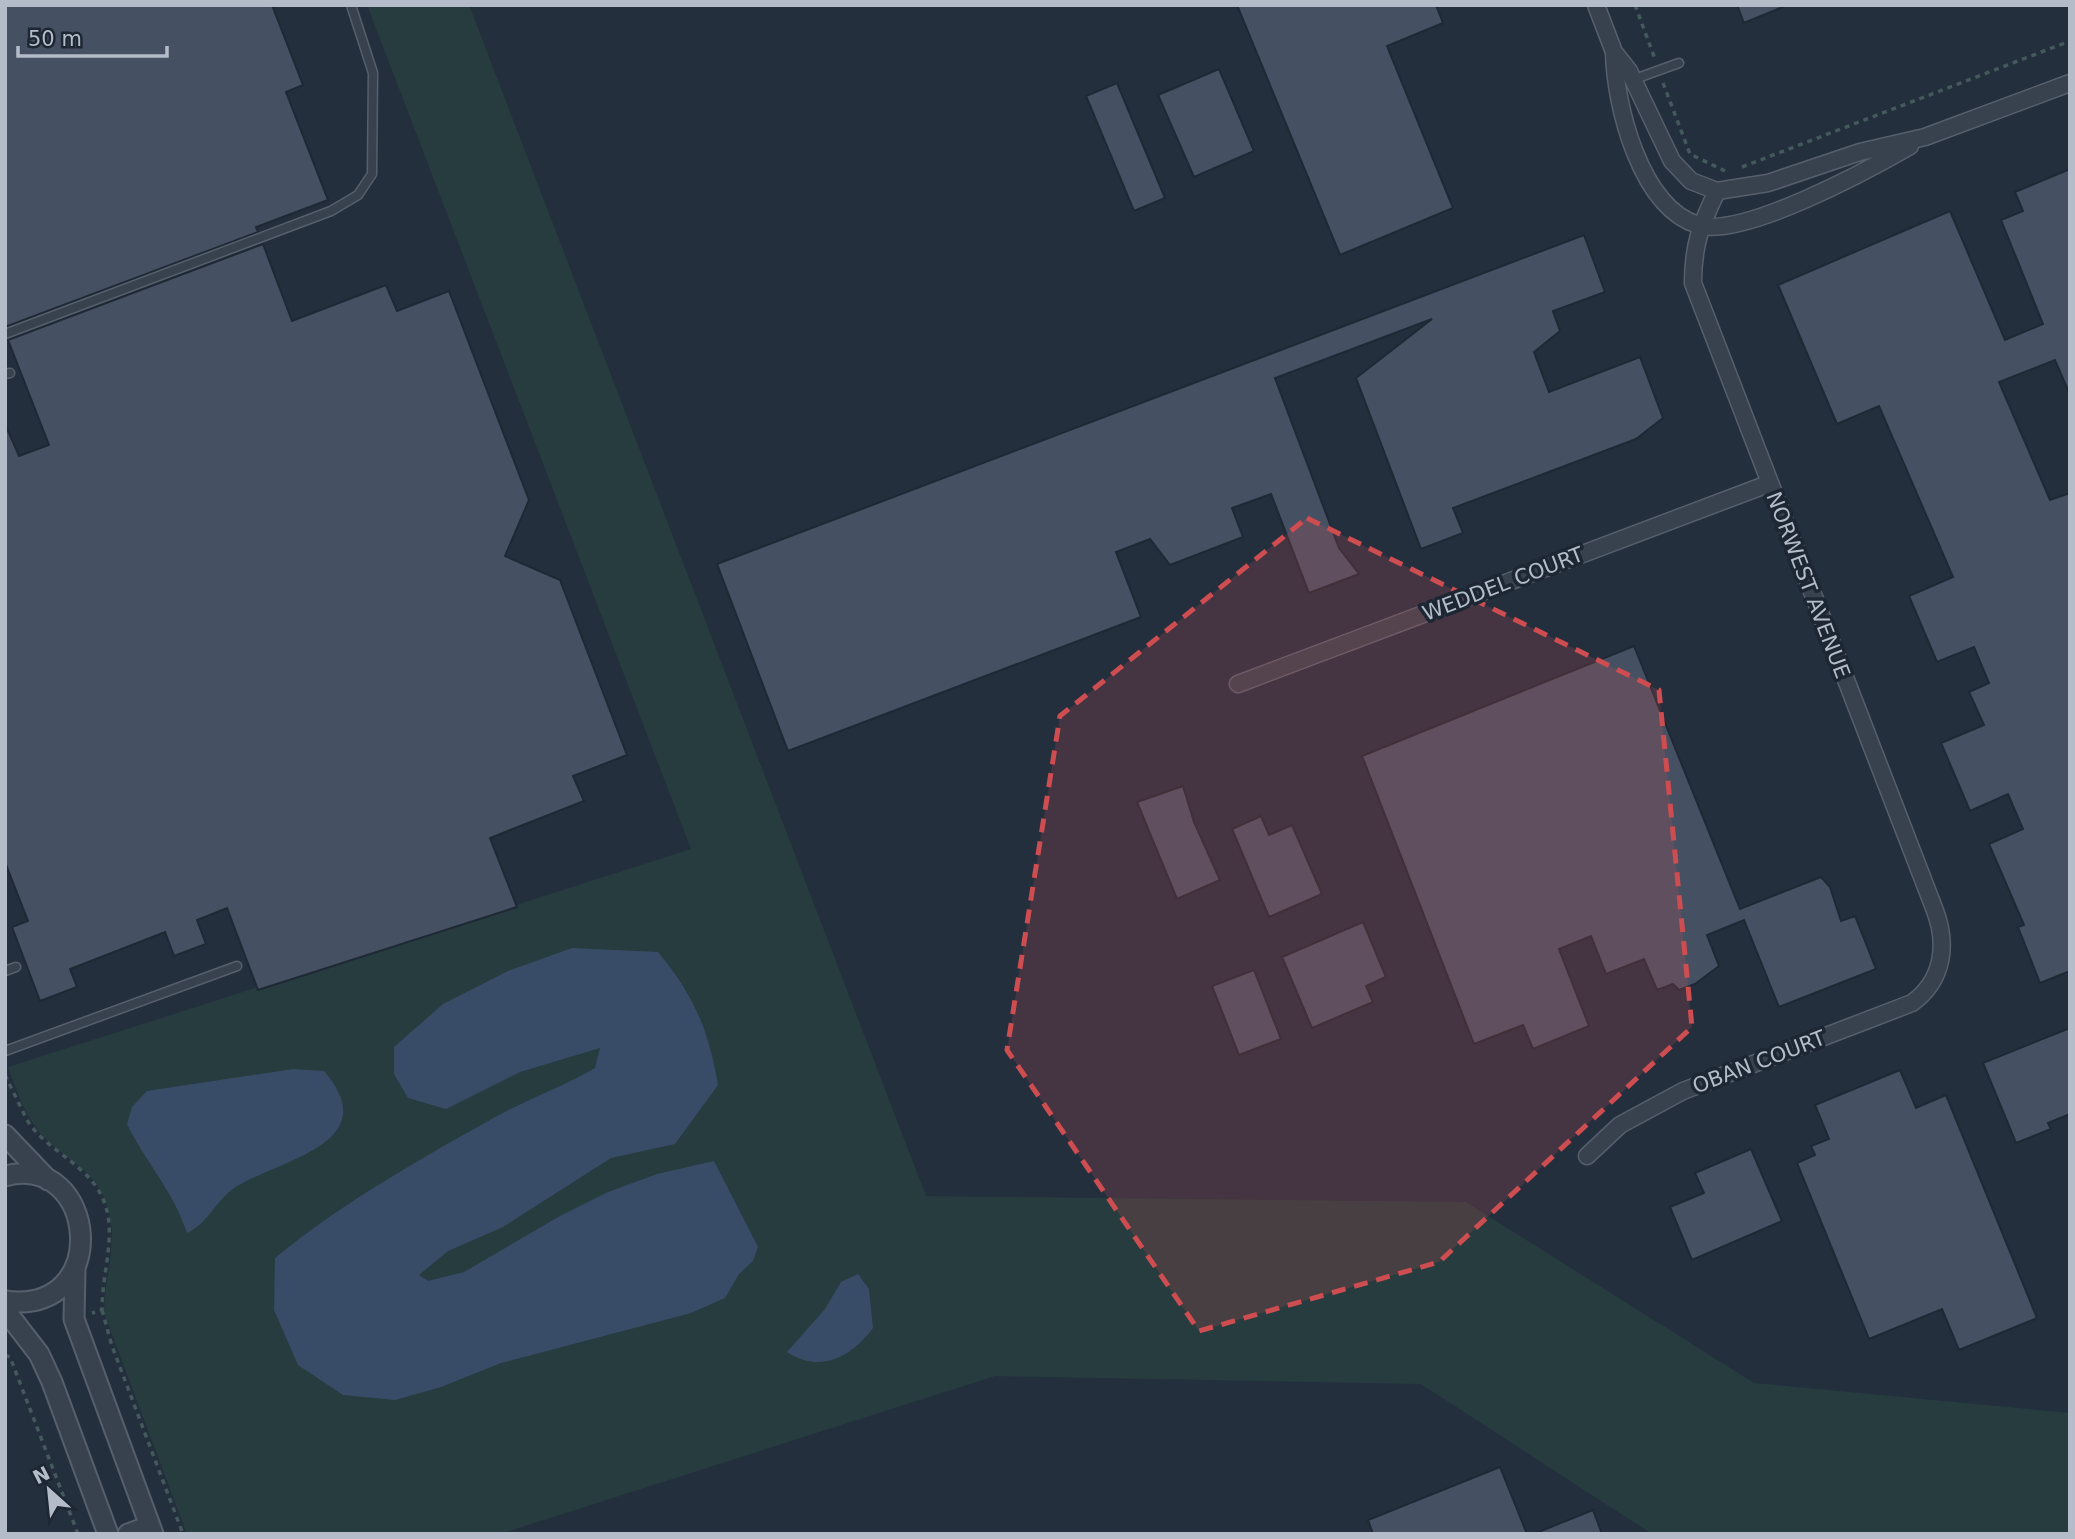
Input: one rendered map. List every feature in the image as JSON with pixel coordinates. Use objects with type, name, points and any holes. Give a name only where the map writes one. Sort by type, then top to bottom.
[{"type":"street","points":[[1596,5],[1614,52],[1633,79],[1679,170],[1699,187],[1717,191],[1768,183],[1860,152],[1925,137],[2070,83]]},
{"type":"street","points":[[1614,52],[1616,86],[1642,169],[1652,186],[1677,214],[1699,226],[1727,225],[1781,208],[1864,173],[1925,137]]},
{"type":"street","name":"NORWEST AVENUE","points":[[1717,191],[1699,226],[1693,258],[1693,283],[1768,484],[1940,923],[1942,951],[1935,978]]},
{"type":"street","name":"WEDDEL COURT","points":[[1238,684],[1768,484]]},
{"type":"street","name":"OBAN COURT","points":[[1587,1156],[1620,1125],[1646,1108],[1683,1091],[1912,1003],[1929,990],[1935,978]]},
{"type":"street","points":[[11,1130],[49,1181],[65,1194],[77,1210],[83,1230],[82,1250],[75,1269],[74,1320],[152,1530],[128,1534]]},
{"type":"street","points":[[5,1175],[30,1175],[49,1181]]},
{"type":"street","points":[[5,1301],[21,1303],[42,1298],[61,1286],[75,1269]]},
{"type":"street","points":[[5,1310],[38,1354],[52,1382],[108,1534]]},
{"type":"lane","points":[[5,334],[331,211],[358,195],[372,174],[375,89],[369,53],[351,5]]},
{"type":"lane","points":[[1616,86],[1679,63]]},
{"type":"lane","points":[[5,1051],[237,966]]},
{"type":"lane","points":[[5,971],[16,967]]},
{"type":"path","points":[[1634,5],[1690,155],[1728,172]]},
{"type":"path","points":[[1741,168],[2070,41]]},
{"type":"path","points":[[5,1075],[27,1120],[11,1130]]},
{"type":"path","points":[[102,1310],[112,1346],[183,1534]]},
{"type":"path","points":[[5,1355],[10,1357],[78,1534]]},
{"type":"highlighted area","points":[[1307,518],[1659,690],[1692,1027],[1439,1262],[1199,1331],[1007,1050],[1060,716]]},
{"type":"green space","points":[[367,5],[469,5],[926,1196],[1466,1202],[1754,1383],[2070,1413],[2070,1534],[1652,1534],[1421,1384],[995,1376],[500,1534],[187,1534],[104,1313],[112,1246],[107,1205],[101,1190],[92,1179],[38,1130],[20,1100],[8,1067],[691,849]]},
{"type":"water","points":[[572,948],[658,952],[681,983],[698,1014],[710,1047],[718,1085],[675,1144],[611,1158],[503,1227],[448,1251],[419,1275],[428,1281],[464,1272],[560,1216],[608,1192],[657,1174],[714,1161],[758,1247],[753,1261],[739,1274],[725,1298],[691,1313],[501,1363],[441,1387],[395,1400],[343,1395],[298,1365],[274,1310],[275,1258],[355,1199],[412,1164],[499,1115],[595,1068],[600,1048],[520,1072],[446,1109],[408,1098],[394,1074],[394,1047],[443,1004],[508,971]]},
{"type":"water","points":[[293,1069],[324,1071],[340,1095],[343,1115],[336,1131],[321,1145],[302,1156],[237,1186],[195,1229],[187,1233],[167,1190],[127,1124],[132,1107],[147,1091]]},
{"type":"water","points":[[858,1274],[869,1289],[873,1328],[864,1338],[845,1354],[823,1362],[812,1362],[787,1352],[825,1309],[841,1282]]},
{"type":"building","points":[[5,5],[272,5],[303,85],[286,92],[328,200],[256,227],[258,232],[5,327]]},
{"type":"building","points":[[1237,5],[1436,5],[1443,23],[1387,46],[1453,208],[1340,255]]},
{"type":"building","points":[[1737,5],[1785,5],[1785,6],[1744,23]]},
{"type":"building","points":[[1219,69],[1254,151],[1194,177],[1158,95]]},
{"type":"building","points":[[1117,83],[1165,198],[1134,211],[1086,96]]},
{"type":"building","points":[[2070,169],[2070,395],[2055,360],[1999,382],[2050,500],[2070,493],[2070,971],[2040,983],[2018,927],[2024,925],[1989,844],[2023,829],[2008,794],[1970,811],[1941,743],[1984,725],[1969,692],[1989,683],[1974,647],[1937,662],[1909,596],[1953,577],[1879,406],[1837,424],[1778,285],[1950,211],[2005,340],[2043,324],[2001,220],[2023,211],[2015,192]]},
{"type":"building","points":[[1584,235],[1605,292],[1553,311],[1560,331],[1534,352],[1549,392],[1640,357],[1663,418],[1636,439],[1453,508],[1463,533],[1421,549],[1356,378],[1432,319],[1275,378],[1339,548],[1359,574],[1309,593],[1271,494],[1232,508],[1243,537],[1170,565],[1150,539],[1116,552],[1141,617],[788,751],[717,564]]},
{"type":"building","points":[[263,244],[292,321],[386,285],[397,311],[449,291],[529,500],[505,556],[560,580],[627,755],[573,776],[584,801],[490,838],[517,907],[258,990],[227,908],[197,920],[206,944],[174,956],[165,932],[70,969],[77,987],[40,1001],[12,927],[28,921],[5,862],[5,424],[19,456],[49,445],[8,340]]},
{"type":"building","points":[[1634,646],[1740,909],[1821,877],[1830,887],[1841,921],[1855,916],[1876,969],[1779,1007],[1744,920],[1707,935],[1719,966],[1695,984],[1679,990],[1673,984],[1657,990],[1644,959],[1606,974],[1591,936],[1559,949],[1589,1026],[1533,1049],[1523,1025],[1474,1044],[1362,756]]},
{"type":"building","points":[[1183,786],[1194,822],[1220,880],[1177,899],[1137,802]]},
{"type":"building","points":[[1261,816],[1269,835],[1292,825],[1322,894],[1269,917],[1232,829]]},
{"type":"building","points":[[1363,922],[1386,977],[1366,986],[1373,1002],[1312,1028],[1282,957]]},
{"type":"building","points":[[1254,970],[1281,1039],[1239,1055],[1212,986]]},
{"type":"building","points":[[2070,1028],[2070,1114],[2048,1123],[2051,1129],[2016,1143],[1983,1063]]},
{"type":"building","points":[[1900,1070],[1916,1108],[1946,1095],[2037,1318],[1959,1350],[1942,1309],[1869,1339],[1797,1163],[1815,1155],[1811,1146],[1829,1139],[1815,1105]]},
{"type":"building","points":[[1751,1149],[1782,1221],[1692,1260],[1670,1207],[1704,1193],[1695,1173]]},
{"type":"building","points":[[1500,1467],[1527,1534],[1373,1534],[1368,1520]]},
{"type":"building","points":[[1593,1510],[1602,1534],[1536,1534],[1536,1533]]}]
